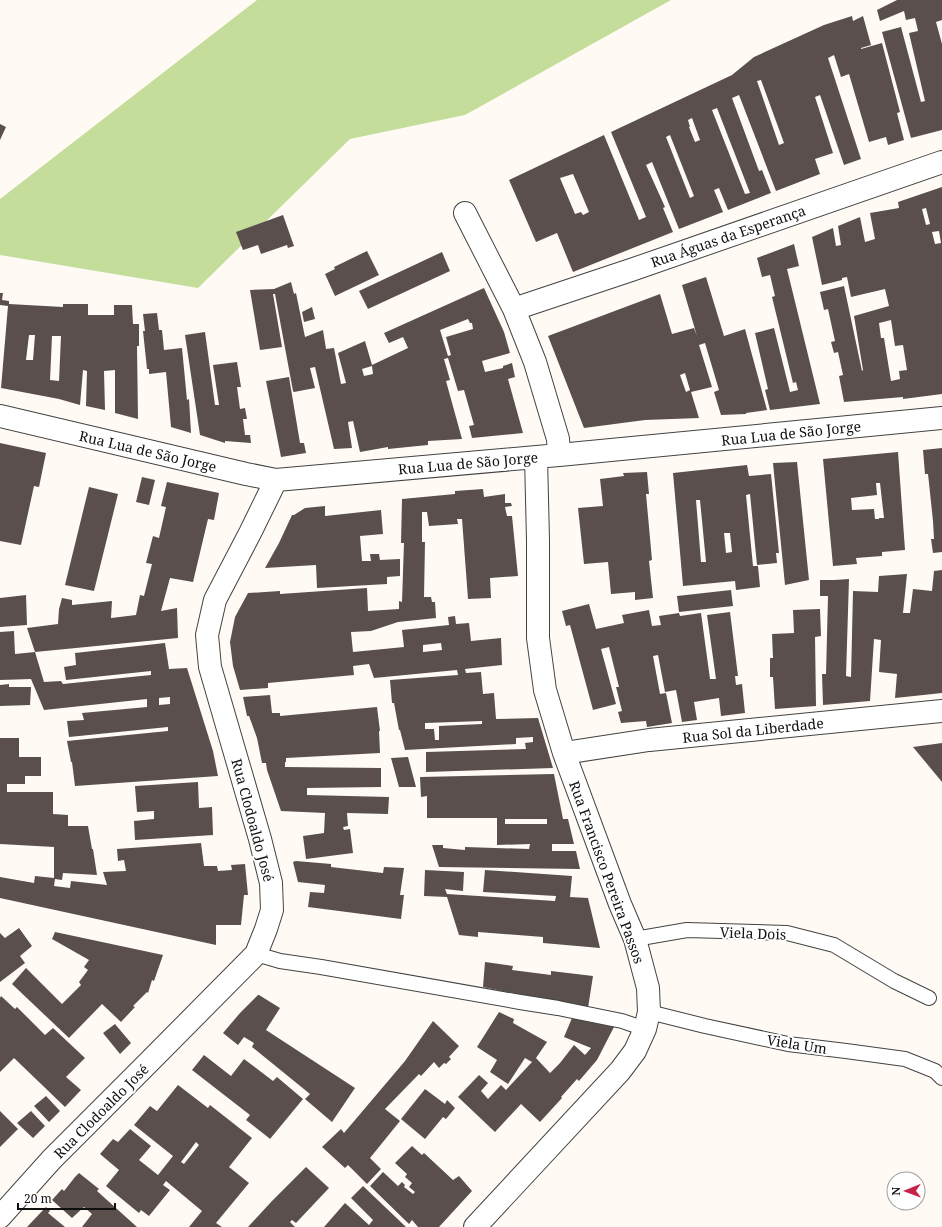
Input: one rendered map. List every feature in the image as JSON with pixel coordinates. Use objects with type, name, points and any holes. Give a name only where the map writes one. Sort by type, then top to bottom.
[{"type":"street","name":"Rua Águas da Esperança","points":[[514,309],[942,162]]},
{"type":"street","points":[[465,213],[514,309],[535,362],[558,439],[560,455]]},
{"type":"street","name":"Rua Lua de São Jorge","points":[[0,416],[276,480],[560,455],[942,418]]},
{"type":"street","name":"Rua Francisco Pereira Passos","points":[[476,1227],[620,1071],[635,1051],[647,1021],[648,988],[635,939],[620,904],[564,753],[545,690],[538,638],[536,457]]},
{"type":"street","name":"Rua Clodoaldo José","points":[[0,1217],[52,1159],[256,954],[272,910],[271,883],[260,839],[210,667],[207,635],[215,600],[276,480]]},
{"type":"street","name":"Rua Sol da Liberdade","points":[[564,753],[649,740],[942,711]]},
{"type":"lane","name":"Viela Dois","points":[[635,939],[687,930],[787,933],[834,945],[894,981],[929,998]]},
{"type":"lane","name":"Viela Um","points":[[256,954],[280,961],[322,966],[512,1001],[565,1009],[622,1021],[647,1021],[705,1026],[788,1044],[905,1059],[935,1071],[942,1078]]},
{"type":"green space","points":[[257,0],[671,0],[465,115],[350,139],[198,288],[0,255],[0,199]]},
{"type":"building","points":[[897,0],[942,0],[942,20],[936,22],[942,44],[942,130],[911,138],[882,32],[901,27],[921,102],[925,101],[909,33],[918,31],[915,18],[906,20],[904,11],[880,21],[877,10]]},
{"type":"building","points":[[852,16],[853,21],[863,16],[871,45],[861,49],[882,43],[900,112],[897,113],[904,140],[888,145],[886,137],[869,142],[849,74],[841,77],[834,55],[828,58],[861,159],[844,165],[820,95],[815,97],[833,153],[815,159],[820,174],[776,191],[739,95],[732,98],[759,171],[762,170],[771,193],[728,210],[719,188],[714,190],[723,212],[679,229],[652,162],[646,165],[665,207],[663,208],[673,232],[573,272],[557,233],[536,242],[509,180],[604,135],[639,220],[646,217],[611,132],[732,75],[754,57],[824,25]],"holes":[[[761,80],[784,143],[779,145],[757,81]],[[717,108],[750,193],[745,194],[712,110]],[[692,118],[700,140],[695,142],[688,120]],[[670,135],[694,196],[690,198],[666,137]],[[573,174],[589,212],[583,215],[581,212],[575,214],[560,178]]]},
{"type":"building","points":[[0,124],[6,127],[0,140]]},
{"type":"building","points":[[942,187],[942,394],[903,399],[903,397],[844,402],[839,376],[843,375],[838,352],[834,353],[831,342],[835,341],[828,309],[824,310],[820,292],[844,286],[862,371],[854,316],[889,306],[885,289],[851,297],[847,277],[842,278],[842,280],[822,285],[812,237],[833,228],[836,246],[841,245],[838,226],[860,217],[865,242],[875,239],[870,213],[899,208],[898,202]],"holes":[[[926,208],[930,224],[926,225],[922,209]],[[939,231],[941,243],[935,244],[932,232]],[[891,320],[895,346],[903,345],[907,370],[899,371],[900,379],[891,381],[884,338],[881,338],[879,323]]]},
{"type":"building","points":[[283,215],[294,246],[288,248],[287,245],[261,254],[258,245],[243,250],[236,232]]},
{"type":"building","points":[[794,244],[799,266],[787,269],[820,404],[770,410],[765,390],[768,389],[755,333],[774,328],[790,392],[798,390],[796,382],[793,383],[772,297],[775,296],[770,275],[762,277],[757,258]]},
{"type":"building","points":[[367,251],[379,275],[335,296],[325,274],[335,269],[334,267]]},
{"type":"building","points":[[442,252],[450,271],[368,309],[359,291]]},
{"type":"building","points":[[706,277],[724,336],[745,329],[767,410],[746,414],[721,415],[714,392],[719,390],[705,343],[699,345],[712,387],[691,392],[699,418],[645,420],[584,428],[548,336],[660,294],[672,334],[694,328],[697,336],[682,285]],"holes":[[[685,373],[690,390],[686,392],[680,375]]]},
{"type":"building","points":[[291,282],[294,294],[296,293],[305,337],[323,330],[326,349],[334,348],[341,384],[346,383],[338,353],[365,341],[372,365],[408,348],[403,337],[389,343],[384,333],[484,288],[504,332],[510,353],[482,361],[485,372],[503,368],[503,366],[512,363],[515,377],[508,379],[523,433],[472,438],[469,426],[474,425],[464,390],[458,391],[448,358],[444,359],[450,380],[446,381],[462,439],[428,441],[428,445],[388,449],[388,447],[360,452],[353,421],[348,422],[352,448],[334,449],[315,367],[310,368],[315,388],[293,391],[275,294],[273,294],[282,347],[260,350],[250,290],[274,289]],"holes":[[[468,319],[470,323],[472,323],[473,329],[446,337],[451,355],[448,356],[440,330]],[[372,366],[373,374],[364,376],[362,369]]]},
{"type":"building","points":[[0,293],[3,293],[2,300],[9,301],[9,304],[63,307],[63,304],[88,304],[88,315],[114,315],[114,305],[132,305],[133,324],[139,324],[139,346],[137,346],[138,419],[115,413],[115,370],[104,371],[105,410],[86,406],[87,371],[83,370],[80,405],[59,399],[1,388],[8,306],[0,305]],"holes":[[[29,335],[35,335],[33,360],[26,360]],[[52,336],[61,336],[59,381],[50,380]]]},
{"type":"building","points":[[312,307],[315,319],[304,322],[302,312]]},
{"type":"building","points":[[157,313],[159,330],[162,330],[164,350],[182,348],[187,400],[189,399],[191,433],[171,427],[166,372],[149,374],[149,369],[147,369],[143,331],[145,331],[143,314]]},
{"type":"building","points":[[205,332],[215,405],[219,405],[213,365],[237,362],[241,387],[237,387],[240,409],[245,408],[247,419],[243,419],[245,435],[250,435],[251,443],[225,441],[225,443],[200,435],[185,335]]},
{"type":"building","points":[[289,377],[300,443],[304,443],[306,453],[281,457],[266,381]]},
{"type":"building","points":[[0,443],[46,453],[39,487],[34,486],[21,545],[0,541]]},
{"type":"building","points":[[942,448],[942,552],[933,553],[931,539],[934,539],[933,521],[928,474],[925,474],[923,450]]},
{"type":"building","points":[[898,452],[905,550],[882,552],[882,556],[856,558],[857,564],[833,566],[823,459]],"holes":[[[876,483],[880,483],[884,518],[875,519],[874,509],[852,510],[851,498],[877,495]]]},
{"type":"building","points":[[797,462],[809,580],[785,585],[773,463]]},
{"type":"building","points":[[747,465],[749,476],[771,474],[779,553],[776,553],[777,563],[757,565],[750,494],[746,495],[753,566],[758,566],[760,587],[736,590],[735,581],[683,586],[673,473]],"holes":[[[696,500],[700,500],[706,562],[701,562]],[[724,533],[730,533],[732,552],[726,553]]]},
{"type":"building","points":[[647,472],[649,494],[646,494],[652,560],[649,561],[653,598],[635,600],[635,592],[611,594],[608,562],[584,564],[578,508],[603,506],[600,479],[624,476],[623,473]]},
{"type":"building","points":[[142,477],[155,480],[149,505],[136,502]]},
{"type":"building","points":[[167,482],[219,493],[214,520],[208,519],[193,582],[170,578],[161,611],[177,608],[178,638],[35,652],[27,628],[58,624],[59,609],[62,598],[72,600],[72,605],[112,601],[111,618],[136,615],[140,595],[144,596],[152,564],[146,563],[153,536],[159,538],[166,507],[161,506]]},
{"type":"building","points":[[89,487],[118,494],[94,591],[65,585]]},
{"type":"building","points":[[483,489],[484,497],[505,494],[505,503],[511,503],[512,506],[505,507],[507,516],[512,516],[518,576],[490,578],[491,598],[468,599],[462,519],[457,519],[458,524],[429,526],[427,512],[422,512],[422,542],[425,542],[424,597],[431,597],[432,602],[435,602],[436,618],[398,622],[371,631],[351,632],[353,652],[404,647],[402,630],[449,625],[448,617],[455,616],[456,624],[469,623],[471,641],[501,638],[502,665],[465,669],[466,673],[481,672],[483,694],[494,693],[496,719],[538,718],[553,768],[426,772],[426,752],[526,749],[525,743],[533,742],[533,737],[516,738],[516,744],[405,750],[399,730],[394,703],[392,703],[390,680],[458,675],[457,670],[374,678],[369,664],[353,666],[354,675],[268,683],[268,688],[240,690],[233,666],[230,642],[235,617],[248,593],[280,591],[280,594],[367,588],[368,611],[399,609],[399,601],[402,602],[404,543],[401,543],[402,499],[455,494],[455,491]],"holes":[[[441,643],[442,650],[423,652],[423,645]],[[482,721],[482,724],[439,726],[439,740],[435,740],[434,729],[425,729],[425,723]]]},
{"type":"building","points":[[325,506],[325,516],[381,510],[383,534],[360,536],[362,561],[371,561],[370,554],[379,554],[380,560],[400,559],[400,576],[387,577],[387,584],[317,588],[316,565],[265,568],[292,515],[305,508]]},
{"type":"building","points":[[942,570],[942,693],[895,698],[897,674],[879,672],[881,640],[874,639],[870,701],[823,705],[822,674],[826,674],[828,596],[820,596],[820,580],[849,579],[846,676],[851,677],[853,591],[878,592],[879,576],[907,574],[903,613],[910,613],[913,589],[932,591],[934,571]]},
{"type":"building","points":[[731,590],[733,606],[679,612],[677,596]]},
{"type":"building","points":[[26,595],[27,625],[0,627],[0,598]]},
{"type":"building","points":[[589,604],[596,629],[624,623],[622,615],[649,610],[652,626],[661,625],[659,616],[679,613],[680,616],[701,613],[710,679],[716,679],[707,615],[730,612],[738,676],[735,676],[736,685],[742,684],[745,713],[721,716],[719,698],[694,702],[697,720],[682,722],[676,690],[665,692],[658,655],[653,656],[660,694],[666,693],[672,723],[647,727],[646,721],[621,723],[618,712],[622,711],[616,687],[619,687],[609,647],[601,649],[616,704],[593,710],[570,625],[566,626],[562,611]]},
{"type":"building","points":[[820,609],[821,636],[815,637],[816,706],[775,709],[773,677],[770,677],[770,658],[773,658],[772,634],[794,633],[793,610]]},
{"type":"building","points":[[14,631],[15,654],[35,652],[44,682],[61,681],[63,684],[151,675],[151,671],[66,680],[64,667],[76,665],[75,653],[165,643],[169,669],[187,668],[213,751],[218,776],[75,786],[72,762],[67,741],[168,731],[168,727],[69,737],[67,721],[84,720],[82,713],[147,707],[147,699],[44,710],[31,679],[0,680],[0,632]],"holes":[[[170,697],[170,704],[159,705],[159,698]]]},
{"type":"building","points":[[9,684],[9,687],[31,687],[30,705],[0,706],[0,685]]},
{"type":"building","points":[[270,695],[272,713],[280,713],[280,716],[377,707],[380,731],[380,753],[286,758],[285,762],[285,767],[381,768],[381,787],[307,788],[307,795],[389,797],[388,814],[347,813],[348,826],[343,827],[344,830],[350,829],[353,853],[306,859],[303,836],[324,833],[325,813],[281,811],[266,763],[262,763],[257,738],[249,716],[247,716],[243,697]]},
{"type":"building","points":[[0,738],[19,738],[19,757],[41,757],[41,776],[25,776],[25,784],[7,784],[7,792],[53,792],[53,814],[68,815],[68,826],[88,826],[97,875],[63,873],[62,880],[55,879],[54,886],[70,888],[71,881],[107,885],[103,872],[126,871],[124,860],[118,861],[117,849],[201,843],[204,866],[217,866],[218,871],[232,870],[231,865],[245,864],[248,895],[244,895],[241,925],[216,925],[216,945],[0,898],[0,877],[34,883],[35,876],[54,878],[54,847],[0,844]]},
{"type":"building","points":[[942,743],[942,782],[913,747]]},
{"type":"building","points":[[408,757],[416,787],[399,787],[391,758]]},
{"type":"building","points":[[554,774],[563,819],[568,819],[574,844],[552,844],[552,851],[576,851],[580,869],[439,867],[432,845],[443,845],[443,848],[465,850],[465,847],[529,849],[530,844],[497,845],[497,818],[427,818],[427,796],[421,797],[420,777]],"holes":[[[505,819],[547,819],[547,824],[505,824]]]},
{"type":"building","points":[[198,782],[199,808],[212,807],[213,835],[135,840],[134,821],[154,819],[154,811],[137,812],[135,786]]},
{"type":"building","points":[[293,862],[331,864],[331,867],[383,873],[384,867],[404,868],[400,895],[404,895],[401,919],[308,907],[310,892],[324,893],[325,885],[298,882]]},
{"type":"building","points":[[425,870],[464,872],[463,891],[445,889],[447,894],[555,901],[556,896],[483,892],[485,870],[572,876],[570,897],[588,898],[600,948],[543,943],[543,937],[478,932],[478,937],[459,935],[447,897],[424,896]]},
{"type":"building","points":[[19,928],[32,946],[20,956],[25,963],[0,982],[0,933],[5,938]]},
{"type":"building","points":[[55,932],[163,955],[148,993],[147,992],[133,1006],[135,1007],[121,1022],[102,1004],[69,1038],[12,984],[26,968],[62,1004],[81,985],[79,982],[88,970],[84,967],[89,960],[52,939]]},
{"type":"building","points":[[485,962],[513,966],[512,970],[551,975],[551,971],[593,976],[588,1008],[483,987]]},
{"type":"building","points":[[258,995],[280,1008],[266,1030],[355,1088],[332,1122],[305,1099],[310,1094],[252,1047],[254,1043],[244,1037],[238,1045],[223,1033]]},
{"type":"building","points":[[1,996],[15,1009],[17,1007],[45,1035],[53,1028],[85,1058],[66,1077],[81,1090],[65,1107],[14,1058],[0,1072]]},
{"type":"building","points":[[499,1012],[514,1019],[513,1023],[547,1042],[536,1058],[550,1073],[574,1045],[585,1055],[591,1048],[564,1037],[572,1018],[614,1027],[597,1060],[579,1081],[577,1079],[540,1122],[521,1104],[495,1132],[458,1097],[479,1075],[488,1083],[481,1091],[488,1099],[501,1085],[506,1090],[532,1062],[525,1058],[508,1084],[490,1072],[497,1060],[477,1047]]},
{"type":"building","points":[[433,1021],[459,1046],[449,1057],[451,1059],[446,1064],[444,1063],[439,1068],[434,1062],[421,1076],[419,1074],[385,1109],[400,1121],[370,1158],[381,1169],[367,1184],[348,1165],[345,1168],[322,1147],[341,1129],[344,1133],[405,1061]]},
{"type":"building","points":[[115,1024],[131,1043],[120,1054],[103,1033]]},
{"type":"building","points":[[204,1055],[231,1076],[244,1059],[273,1081],[277,1077],[303,1099],[270,1139],[246,1120],[250,1115],[192,1070]]},
{"type":"building","points":[[178,1085],[208,1108],[210,1105],[252,1138],[229,1167],[249,1183],[216,1223],[222,1227],[189,1227],[202,1211],[166,1181],[163,1185],[170,1190],[149,1216],[141,1210],[139,1213],[106,1186],[119,1170],[100,1154],[113,1139],[118,1142],[130,1129],[151,1146],[139,1160],[158,1175],[173,1156],[134,1125],[150,1106],[157,1111]],"holes":[[[196,1142],[199,1145],[184,1164],[181,1162]]]},
{"type":"building","points":[[425,1089],[445,1104],[447,1100],[455,1108],[446,1119],[443,1117],[425,1139],[401,1119]]},
{"type":"building","points":[[46,1096],[60,1111],[49,1122],[34,1106]]},
{"type":"building","points":[[0,1111],[18,1129],[0,1147]]},
{"type":"building","points":[[31,1111],[45,1126],[33,1138],[17,1123]]},
{"type":"building","points":[[412,1146],[422,1155],[424,1153],[453,1180],[459,1176],[472,1191],[439,1227],[418,1227],[412,1220],[409,1224],[370,1186],[383,1172],[398,1186],[402,1182],[405,1185],[404,1187],[413,1194],[415,1192],[409,1187],[412,1183],[405,1177],[407,1174],[395,1163]]},
{"type":"building","points":[[306,1167],[329,1188],[296,1223],[292,1220],[290,1222],[295,1227],[248,1227],[272,1201]]},
{"type":"building","points":[[79,1173],[99,1189],[97,1191],[137,1227],[82,1227],[92,1214],[84,1207],[72,1218],[52,1200],[62,1189],[64,1191]]},
{"type":"building","points":[[363,1186],[406,1227],[324,1227],[345,1203],[369,1225],[373,1220],[351,1198]]},
{"type":"building","points":[[46,1207],[50,1211],[48,1213],[65,1227],[27,1227]]}]
